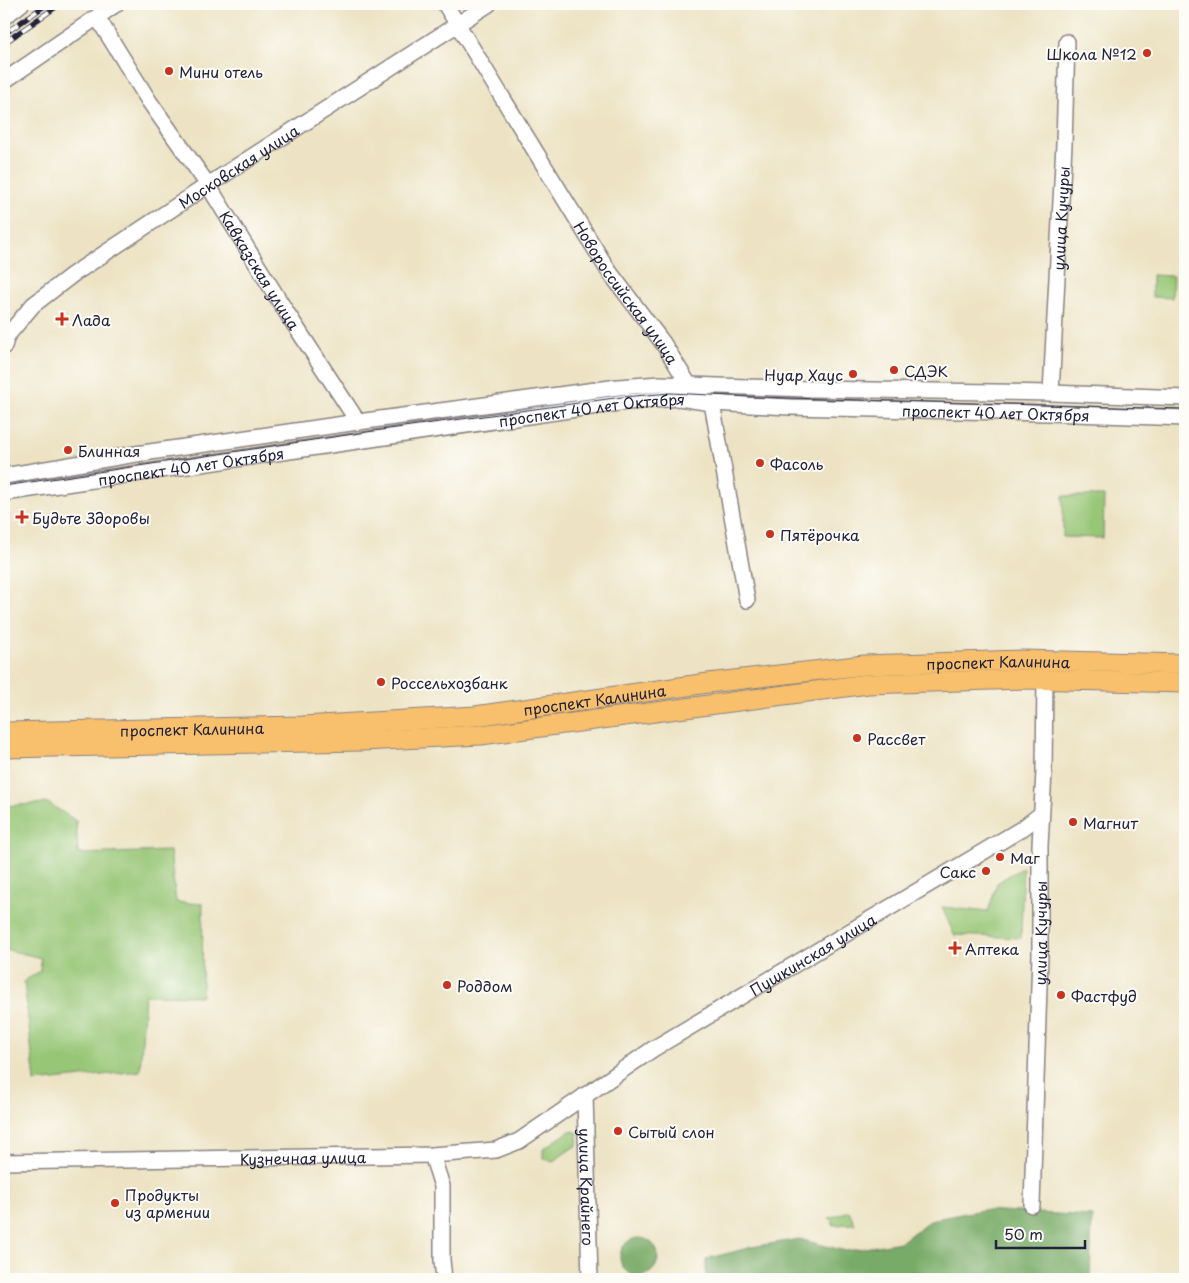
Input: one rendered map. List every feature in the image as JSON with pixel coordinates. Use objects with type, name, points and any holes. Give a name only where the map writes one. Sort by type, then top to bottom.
[{"type":"main road","name":"проспект Калинина","points":[[4,732],[303,726],[448,718],[556,706],[708,683],[865,665],[1022,660],[1046,670],[1185,683]]},
{"type":"main road","name":"проспект Калинина","points":[[4,748],[362,741],[481,735],[868,684],[1046,670],[1185,664]]},
{"type":"street","points":[[4,17],[21,4]]},
{"type":"street","points":[[4,81],[116,4]]},
{"type":"street","name":"Новороссийская улица","points":[[445,4],[608,270],[663,343],[689,385],[712,402]]},
{"type":"street","name":"Московская улица","points":[[4,346],[7,336],[33,305],[72,276],[208,185],[489,4]]},
{"type":"street","name":"Кавказская улица","points":[[97,17],[149,101],[208,185],[285,310],[358,422]]},
{"type":"street","name":"улица Кучуры","points":[[1051,393],[1064,144],[1067,42]]},
{"type":"street","name":"проспект 40 лет Октября","points":[[4,476],[136,454],[358,422],[618,387],[660,384],[1185,398]]},
{"type":"street","name":"проспект 40 лет Октября","points":[[4,493],[352,440],[627,402],[679,398],[712,402],[810,407],[1185,418]]},
{"type":"street","points":[[712,402],[747,600]]},
{"type":"street","name":"улица Кучуры","points":[[1032,1205],[1046,670]]},
{"type":"street","name":"Пушкинская улица","points":[[585,1095],[653,1049],[1023,828],[1041,814]]},
{"type":"street","name":"Кузнечная улица","points":[[4,1162],[432,1155],[496,1150],[519,1140],[585,1095]]},
{"type":"street","name":"улица Крайнего","points":[[585,1095],[590,1279]]},
{"type":"street","points":[[432,1155],[442,1186],[442,1260],[444,1279]]},
{"type":"green space","points":[[1152,275],[1173,276],[1172,298],[1152,297]]},
{"type":"green space","points":[[1063,496],[1104,496],[1103,538],[1063,537]]},
{"type":"green space","points":[[48,803],[76,821],[78,854],[170,851],[176,902],[203,904],[202,996],[145,995],[140,1071],[35,1082],[24,981],[40,971],[41,958],[4,949],[4,806]]},
{"type":"green space","points":[[1023,867],[1021,938],[954,935],[942,907],[988,912],[997,883]]},
{"type":"green space","points":[[570,1131],[578,1133],[577,1145],[553,1161],[543,1157],[543,1149]]},
{"type":"green space","points":[[982,1210],[1092,1216],[1090,1279],[706,1279],[706,1259],[752,1247],[799,1239],[846,1251],[901,1242],[930,1220]]},
{"type":"green space","points":[[849,1211],[855,1224],[833,1225],[833,1220],[829,1218]]},
{"type":"green space","points":[[639,1238],[652,1244],[658,1257],[652,1270],[639,1276],[626,1270],[620,1257],[626,1244]]},
{"type":"tram line","points":[[4,486],[367,432],[622,397],[671,393],[750,397],[1185,409]]},
{"type":"railway","points":[[10,30],[47,4]]},
{"type":"railway","points":[[4,43],[60,4]]},
{"type":"place","name":"Школа №12","points":[[1147,53]]},
{"type":"place","name":"Мини отель","points":[[169,71]]},
{"type":"place","name":"Лада","points":[[62,319]]},
{"type":"place","name":"СДЭК","points":[[894,370]]},
{"type":"place","name":"Нуар Хаус","points":[[853,374]]},
{"type":"place","name":"Блинная","points":[[68,450]]},
{"type":"place","name":"Фасоль","points":[[760,463]]},
{"type":"place","name":"Будьте Здоровы","points":[[22,517]]},
{"type":"place","name":"Пятёрочка","points":[[770,534]]},
{"type":"place","name":"Россельхозбанк","points":[[381,682]]},
{"type":"place","name":"Рассвет","points":[[857,738]]},
{"type":"place","name":"Магнит","points":[[1073,822]]},
{"type":"place","name":"Маг","points":[[1000,857]]},
{"type":"place","name":"Сакс","points":[[986,871]]},
{"type":"place","name":"Аптека","points":[[955,948]]},
{"type":"place","name":"Роддом","points":[[447,985]]},
{"type":"place","name":"Фастфуд","points":[[1061,995]]},
{"type":"place","name":"Сытый слон","points":[[618,1131]]},
{"type":"place","name":"Продукты из армении","points":[[115,1203]]}]
